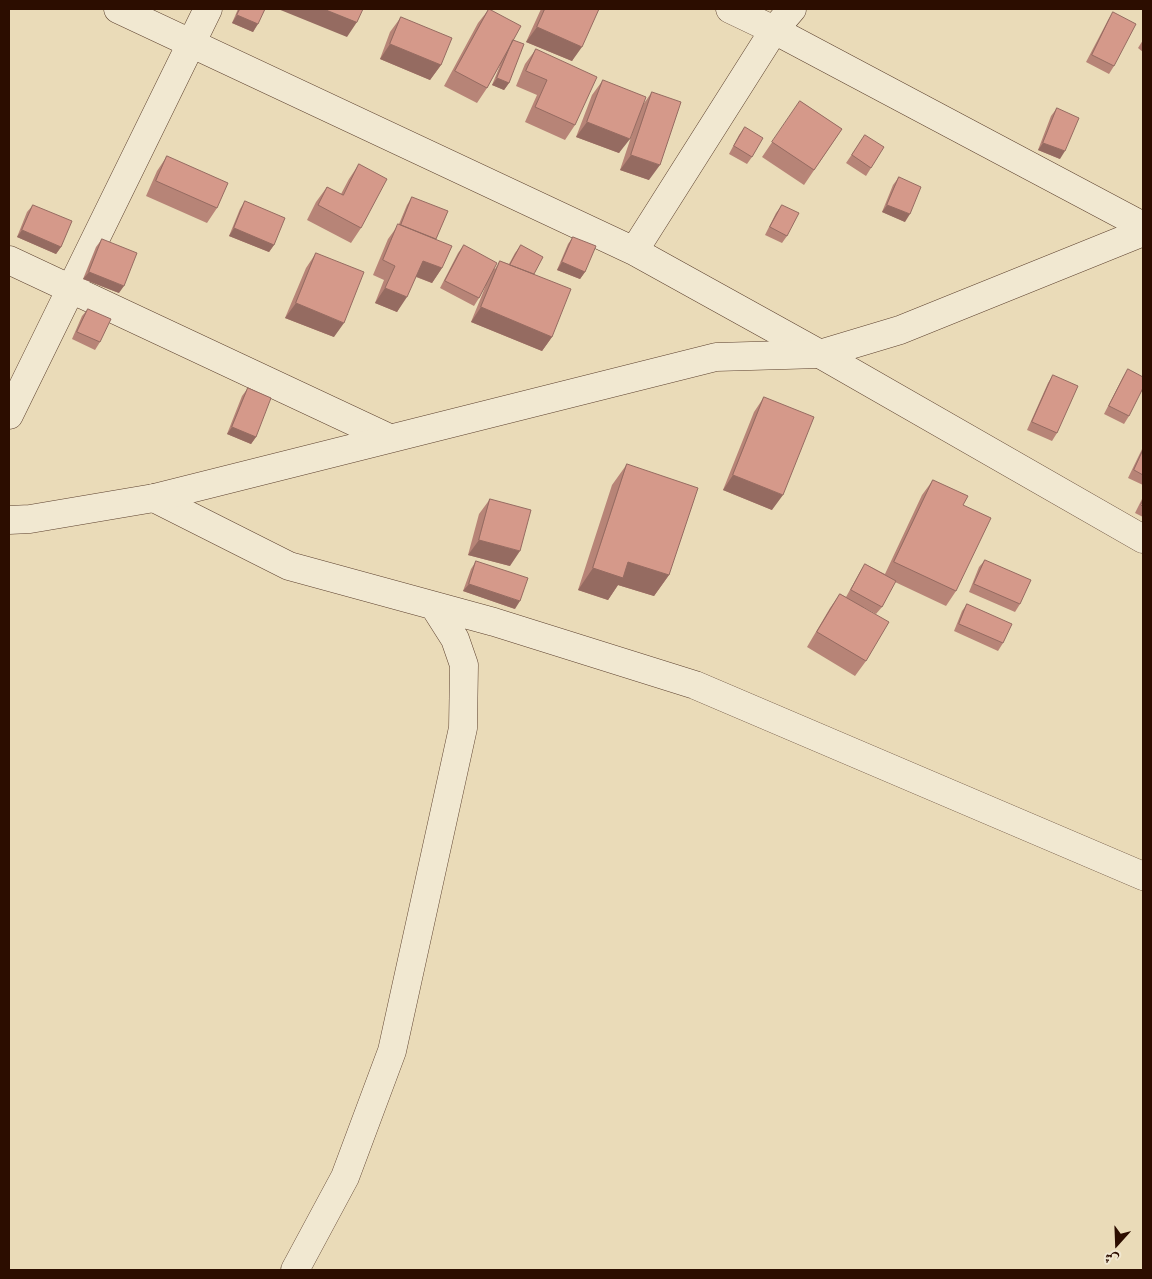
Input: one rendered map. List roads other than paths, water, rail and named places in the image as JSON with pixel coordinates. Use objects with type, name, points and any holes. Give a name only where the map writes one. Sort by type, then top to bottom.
[{"type":"street","points":[[118,9],[634,250],[1143,539]]},
{"type":"street","points":[[9,415],[208,9]]},
{"type":"street","points":[[730,9],[774,30],[1143,226]]},
{"type":"street","points":[[634,250],[774,30],[792,9]]},
{"type":"street","points":[[9,520],[30,519],[154,498],[716,356],[820,354],[900,330],[1143,232]]},
{"type":"street","points":[[9,260],[388,438]]},
{"type":"street","points":[[154,498],[289,566],[494,622],[695,685],[1143,876]]},
{"type":"street","points":[[295,1270],[346,1177],[392,1051],[463,728],[464,664],[455,639],[434,606]]}]
